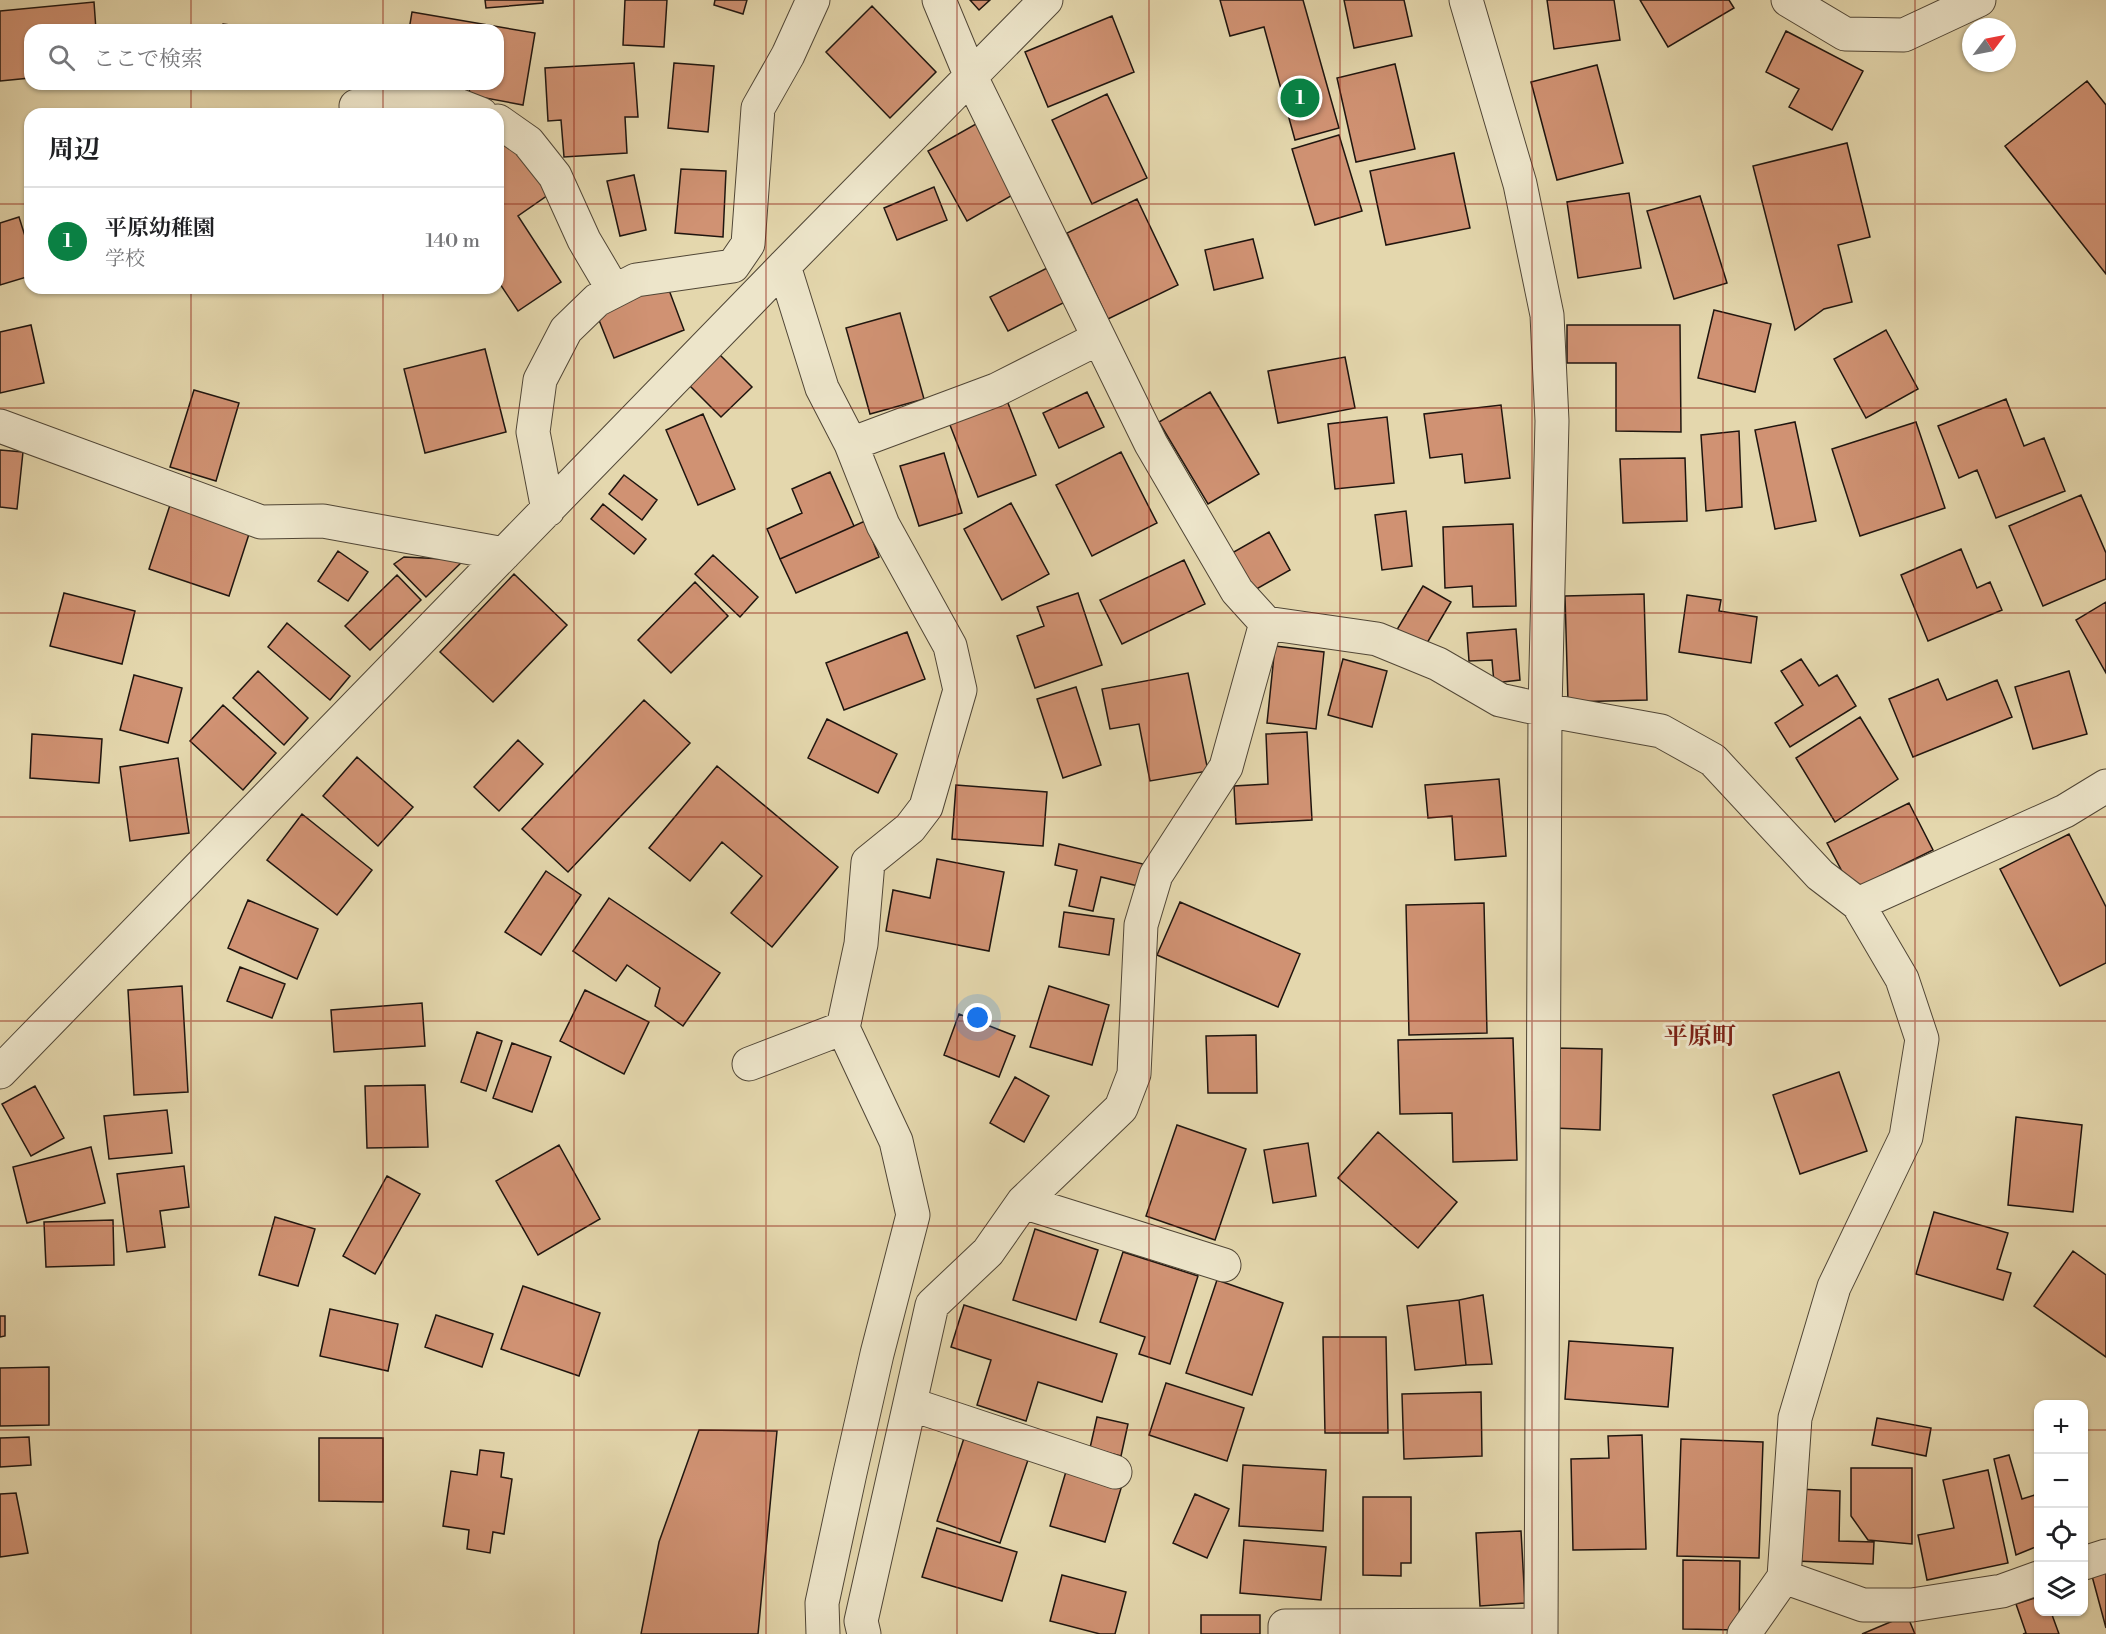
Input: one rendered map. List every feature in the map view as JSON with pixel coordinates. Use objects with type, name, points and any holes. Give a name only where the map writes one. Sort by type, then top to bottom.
[{"type":"street","points":[[548,510],[533,432],[540,380],[566,330],[597,300],[636,280],[733,266],[748,243],[759,108],[788,55],[813,0]]},
{"type":"street","points":[[939,0],[971,77],[1151,444],[1237,591],[1266,623],[1377,639],[1438,664],[1500,700],[1661,730],[1713,760],[1820,875],[1858,904],[1902,979],[1922,1039],[1906,1137],[1834,1287],[1795,1418],[1784,1577],[1744,1634]]},
{"type":"street","points":[[0,1072],[1046,0]]},
{"type":"street","points":[[1285,1634],[1285,1626],[1541,1629],[1545,710],[1552,420],[1547,315],[1520,184],[1466,0]]},
{"type":"street","points":[[1788,0],[1845,34],[1904,34],[1979,0]]},
{"type":"street","points":[[356,106],[410,97],[466,108]]},
{"type":"street","points":[[504,125],[528,142],[555,176],[584,240],[614,291]]},
{"type":"street","points":[[784,266],[822,388],[851,444],[884,525],[950,646],[960,690],[926,807],[910,828],[868,862],[861,944],[843,1028],[896,1141],[913,1215],[877,1354],[822,1603],[823,1634]]},
{"type":"street","points":[[851,444],[996,390],[1100,338]]},
{"type":"street","points":[[0,426],[261,522],[324,521],[504,554]]},
{"type":"street","points":[[864,1634],[861,1621],[932,1305],[988,1252],[1023,1202],[1121,1108],[1134,1074],[1142,925],[1156,875],[1226,767],[1266,623]]},
{"type":"street","points":[[1858,904],[2065,811],[2106,786]]},
{"type":"street","points":[[749,1064],[843,1028]]},
{"type":"street","points":[[1023,1202],[1224,1265]]},
{"type":"street","points":[[910,1404],[1115,1472]]},
{"type":"street","points":[[2087,1562],[2106,1556]]},
{"type":"street","points":[[1784,1577],[1863,1605],[1912,1605],[2002,1591],[2034,1579]]},
{"type":"building","points":[[485,0],[543,0],[543,3],[486,8]]},
{"type":"building","points":[[625,0],[667,0],[664,47],[623,45]]},
{"type":"building","points":[[715,0],[747,0],[743,14],[714,5]]},
{"type":"building","points":[[970,0],[990,0],[979,10]]},
{"type":"building","points":[[1220,0],[1303,0],[1339,128],[1295,140],[1264,27],[1230,36]]},
{"type":"building","points":[[1344,0],[1404,0],[1412,36],[1354,48]]},
{"type":"building","points":[[1547,0],[1614,0],[1620,40],[1554,49]]},
{"type":"building","points":[[1640,0],[1729,0],[1734,8],[1668,47]]},
{"type":"building","points":[[94,2],[96,24],[24,24],[24,79],[0,81],[0,11]]},
{"type":"building","points":[[872,6],[936,72],[890,118],[826,52]]},
{"type":"building","points":[[412,12],[482,24],[410,24]]},
{"type":"building","points":[[1112,16],[1134,72],[1048,107],[1025,52]]},
{"type":"building","points":[[504,28],[535,33],[523,105],[469,95],[469,90],[504,90]]},
{"type":"building","points":[[1786,31],[1863,71],[1832,130],[1789,107],[1799,89],[1766,72]]},
{"type":"building","points":[[634,63],[638,117],[625,117],[627,153],[564,157],[561,120],[548,121],[545,68]]},
{"type":"building","points":[[674,63],[714,66],[708,132],[668,128]]},
{"type":"building","points":[[1395,64],[1415,149],[1356,162],[1337,78]]},
{"type":"building","points":[[1597,65],[1623,163],[1557,180],[1531,82]]},
{"type":"building","points":[[2087,81],[2106,105],[2106,274],[2005,146]]},
{"type":"building","points":[[1107,94],[1147,178],[1092,204],[1052,120]]},
{"type":"building","points":[[983,120],[1023,189],[967,221],[928,151]]},
{"type":"building","points":[[504,131],[548,195],[518,216],[561,282],[518,311],[504,290]]},
{"type":"building","points":[[1339,135],[1362,211],[1315,225],[1292,149]]},
{"type":"building","points":[[1847,143],[1870,237],[1838,245],[1852,302],[1824,309],[1795,330],[1753,166]]},
{"type":"building","points":[[1454,153],[1470,228],[1386,245],[1370,171]]},
{"type":"building","points":[[681,169],[726,171],[723,237],[675,233]]},
{"type":"building","points":[[634,175],[646,230],[620,236],[607,181]]},
{"type":"building","points":[[934,187],[947,220],[897,240],[884,208]]},
{"type":"building","points":[[1629,193],[1641,268],[1578,278],[1567,202]]},
{"type":"building","points":[[1700,196],[1727,283],[1674,299],[1647,211]]},
{"type":"building","points":[[1137,199],[1178,285],[1108,319],[1067,233]]},
{"type":"building","points":[[19,217],[24,233],[24,278],[0,285],[0,223]]},
{"type":"building","points":[[1253,239],[1263,278],[1214,290],[1205,250]]},
{"type":"building","points":[[1051,266],[1069,300],[1008,331],[990,297]]},
{"type":"building","points":[[666,282],[684,330],[614,358],[595,310]]},
{"type":"building","points":[[1714,310],[1771,324],[1755,392],[1698,378]]},
{"type":"building","points":[[900,313],[924,399],[870,414],[846,328]]},
{"type":"building","points":[[31,325],[44,383],[0,393],[0,332]]},
{"type":"building","points":[[1567,325],[1680,325],[1681,432],[1616,431],[1616,363],[1567,363]]},
{"type":"building","points":[[1886,330],[1918,389],[1866,418],[1834,359]]},
{"type":"building","points":[[485,349],[506,432],[425,453],[404,369]]},
{"type":"building","points":[[717,352],[752,387],[721,417],[686,382]]},
{"type":"building","points":[[1345,357],[1355,408],[1278,423],[1268,371]]},
{"type":"building","points":[[194,390],[239,403],[216,481],[170,467]]},
{"type":"building","points":[[1087,392],[1104,427],[1059,448],[1043,413]]},
{"type":"building","points":[[1210,392],[1259,474],[1208,504],[1159,422]]},
{"type":"building","points":[[1006,398],[1036,475],[978,497],[948,420]]},
{"type":"building","points":[[2006,399],[2024,446],[2044,438],[2065,491],[1996,518],[1977,470],[1959,478],[1938,426]]},
{"type":"building","points":[[1501,405],[1510,478],[1465,483],[1462,454],[1430,458],[1424,414]]},
{"type":"building","points":[[703,414],[735,489],[698,505],[666,430]]},
{"type":"building","points":[[1387,417],[1394,483],[1335,489],[1328,424]]},
{"type":"building","points":[[1795,422],[1816,521],[1775,529],[1755,430]]},
{"type":"building","points":[[1916,422],[1945,508],[1860,536],[1832,449]]},
{"type":"building","points":[[1739,431],[1742,507],[1706,511],[1701,435]]},
{"type":"building","points":[[0,450],[23,452],[17,509],[0,507]]},
{"type":"building","points":[[1121,452],[1157,523],[1092,556],[1056,485]]},
{"type":"building","points":[[944,453],[962,513],[919,526],[900,466]]},
{"type":"building","points":[[1685,458],[1687,521],[1623,523],[1620,459]]},
{"type":"building","points":[[830,472],[854,526],[780,559],[767,529],[802,513],[792,489]]},
{"type":"building","points":[[624,475],[657,500],[642,520],[609,494]]},
{"type":"building","points":[[2081,495],[2106,553],[2106,579],[2043,606],[2009,526]]},
{"type":"building","points":[[171,502],[251,528],[229,596],[149,569]]},
{"type":"building","points":[[1011,503],[1049,574],[1002,600],[964,529]]},
{"type":"building","points":[[603,504],[646,539],[634,554],[591,519]]},
{"type":"building","points":[[1406,511],[1412,566],[1382,570],[1375,515]]},
{"type":"building","points":[[865,521],[879,557],[796,593],[780,559]]},
{"type":"building","points":[[1513,524],[1516,606],[1473,607],[1472,586],[1445,588],[1443,527]]},
{"type":"building","points":[[1269,532],[1290,570],[1253,591],[1232,553]]},
{"type":"building","points":[[1961,549],[1977,588],[1990,582],[2002,610],[1928,641],[1901,575]]},
{"type":"building","points":[[338,551],[368,572],[348,601],[318,581]]},
{"type":"building","points":[[713,555],[758,597],[740,617],[695,574]]},
{"type":"building","points":[[404,557],[464,560],[426,597],[394,564]]},
{"type":"building","points":[[1184,560],[1205,604],[1122,644],[1100,600]]},
{"type":"building","points":[[514,574],[567,625],[493,702],[440,652]]},
{"type":"building","points":[[397,575],[421,600],[370,650],[345,626]]},
{"type":"building","points":[[695,582],[728,616],[671,673],[638,640]]},
{"type":"building","points":[[1423,586],[1451,602],[1423,650],[1395,633]]},
{"type":"building","points":[[64,593],[135,611],[122,664],[50,646]]},
{"type":"building","points":[[1078,593],[1102,665],[1035,688],[1017,636],[1044,626],[1037,607]]},
{"type":"building","points":[[1644,594],[1647,700],[1568,702],[1565,596]]},
{"type":"building","points":[[1687,595],[1721,600],[1719,611],[1757,617],[1751,663],[1679,652]]},
{"type":"building","points":[[2106,602],[2106,673],[2076,620]]},
{"type":"building","points":[[287,623],[350,676],[330,700],[268,647]]},
{"type":"building","points":[[1516,629],[1520,680],[1494,683],[1492,660],[1469,661],[1467,633]]},
{"type":"building","points":[[907,632],[925,679],[844,710],[826,663]]},
{"type":"building","points":[[1275,646],[1324,652],[1316,729],[1267,723]]},
{"type":"building","points":[[1343,659],[1387,671],[1372,727],[1328,715]]},
{"type":"building","points":[[1801,659],[1819,686],[1837,675],[1856,706],[1790,747],[1775,723],[1803,705],[1781,671]]},
{"type":"building","points":[[258,671],[308,718],[284,745],[233,698]]},
{"type":"building","points":[[2069,671],[2087,734],[2033,749],[2015,687]]},
{"type":"building","points":[[1188,673],[1208,771],[1150,781],[1139,724],[1110,729],[1102,689]]},
{"type":"building","points":[[134,675],[182,688],[168,743],[120,730]]},
{"type":"building","points":[[1938,679],[1947,700],[1997,680],[2012,717],[1913,757],[1889,699]]},
{"type":"building","points":[[1076,687],[1101,765],[1063,778],[1037,699]]},
{"type":"building","points":[[644,700],[690,743],[568,872],[522,829]]},
{"type":"building","points":[[223,705],[276,753],[243,790],[190,741]]},
{"type":"building","points":[[1860,717],[1898,779],[1835,822],[1796,758]]},
{"type":"building","points":[[827,719],[897,754],[878,793],[808,758]]},
{"type":"building","points":[[1307,732],[1312,820],[1236,824],[1234,786],[1268,784],[1266,734]]},
{"type":"building","points":[[32,734],[102,739],[99,783],[30,778]]},
{"type":"building","points":[[518,740],[543,764],[499,811],[474,787]]},
{"type":"building","points":[[357,757],[413,807],[378,846],[323,796]]},
{"type":"building","points":[[178,758],[189,833],[130,841],[120,767]]},
{"type":"building","points":[[717,766],[838,867],[772,947],[731,913],[762,876],[722,842],[690,881],[649,848]]},
{"type":"building","points":[[1499,779],[1506,856],[1455,860],[1452,816],[1428,818],[1425,785]]},
{"type":"building","points":[[956,785],[1047,792],[1043,846],[952,839]]},
{"type":"building","points":[[1909,803],[1933,850],[1852,890],[1827,843]]},
{"type":"building","points":[[302,814],[372,870],[337,915],[267,860]]},
{"type":"building","points":[[2069,834],[2106,907],[2106,963],[2060,986],[2000,869]]},
{"type":"building","points":[[1059,844],[1143,864],[1138,886],[1101,877],[1093,911],[1069,906],[1077,870],[1055,865]]},
{"type":"building","points":[[937,859],[1004,872],[989,951],[886,931],[893,890],[930,898]]},
{"type":"building","points":[[546,871],[581,895],[541,955],[505,932]]},
{"type":"building","points":[[609,898],[720,973],[683,1026],[655,1006],[660,988],[627,965],[616,981],[573,951]]},
{"type":"building","points":[[248,900],[318,929],[297,979],[228,948]]},
{"type":"building","points":[[1180,902],[1300,954],[1278,1007],[1157,955]]},
{"type":"building","points":[[1484,903],[1487,1033],[1409,1035],[1406,905]]},
{"type":"building","points":[[1064,912],[1114,919],[1109,955],[1059,947]]},
{"type":"building","points":[[240,967],[285,984],[272,1018],[227,1001]]},
{"type":"building","points":[[182,986],[188,1092],[134,1095],[128,990]]},
{"type":"building","points":[[1049,986],[1109,1005],[1092,1065],[1030,1047]]},
{"type":"building","points":[[585,990],[649,1022],[624,1074],[560,1041]]},
{"type":"building","points":[[422,1003],[425,1046],[334,1052],[331,1010]]},
{"type":"building","points":[[959,1014],[1015,1036],[999,1077],[944,1055]]},
{"type":"building","points":[[477,1032],[502,1041],[486,1091],[461,1082]]},
{"type":"building","points":[[1256,1035],[1257,1093],[1208,1093],[1206,1036]]},
{"type":"building","points":[[1513,1038],[1517,1160],[1453,1162],[1452,1113],[1400,1114],[1398,1040]]},
{"type":"building","points":[[512,1043],[551,1057],[532,1112],[493,1098]]},
{"type":"building","points":[[1556,1048],[1602,1049],[1600,1130],[1554,1128]]},
{"type":"building","points":[[1839,1072],[1867,1151],[1800,1174],[1773,1095]]},
{"type":"building","points":[[1015,1077],[1049,1096],[1024,1142],[990,1123]]},
{"type":"building","points":[[425,1085],[428,1147],[367,1148],[365,1086]]},
{"type":"building","points":[[35,1086],[64,1138],[31,1156],[2,1104]]},
{"type":"building","points":[[167,1110],[172,1153],[109,1159],[104,1116]]},
{"type":"building","points":[[2016,1117],[2082,1125],[2073,1212],[2008,1205]]},
{"type":"building","points":[[1177,1125],[1246,1149],[1215,1240],[1146,1216]]},
{"type":"building","points":[[1378,1132],[1457,1202],[1418,1248],[1338,1178]]},
{"type":"building","points":[[1308,1143],[1316,1196],[1273,1203],[1264,1150]]},
{"type":"building","points":[[559,1145],[600,1219],[538,1255],[496,1181]]},
{"type":"building","points":[[91,1147],[105,1203],[27,1223],[13,1167]]},
{"type":"building","points":[[184,1166],[189,1207],[160,1211],[165,1247],[127,1252],[117,1174]]},
{"type":"building","points":[[387,1176],[420,1194],[375,1274],[343,1256]]},
{"type":"building","points":[[1934,1212],[2008,1233],[1997,1269],[2011,1273],[2003,1300],[1916,1274]]},
{"type":"building","points":[[275,1217],[315,1229],[298,1286],[259,1275]]},
{"type":"building","points":[[113,1220],[114,1265],[46,1267],[44,1222]]},
{"type":"building","points":[[1035,1229],[1098,1250],[1076,1320],[1013,1300]]},
{"type":"building","points":[[2073,1251],[2106,1275],[2106,1357],[2034,1306]]},
{"type":"building","points":[[1123,1252],[1198,1276],[1170,1364],[1139,1354],[1145,1337],[1100,1322]]},
{"type":"building","points":[[1217,1280],[1283,1303],[1252,1395],[1186,1373]]},
{"type":"building","points":[[523,1286],[600,1313],[579,1376],[501,1349]]},
{"type":"building","points":[[1483,1295],[1492,1364],[1466,1365],[1459,1300]]},
{"type":"building","points":[[1459,1300],[1466,1365],[1415,1370],[1407,1306]]},
{"type":"building","points":[[964,1305],[1117,1354],[1102,1402],[1038,1382],[1026,1421],[977,1405],[991,1360],[951,1347]]},
{"type":"building","points":[[330,1309],[398,1324],[388,1371],[320,1356]]},
{"type":"building","points":[[436,1315],[493,1334],[482,1367],[425,1347]]},
{"type":"building","points":[[0,1316],[5,1316],[5,1336],[0,1337]]},
{"type":"building","points":[[1323,1337],[1386,1337],[1388,1433],[1325,1433]]},
{"type":"building","points":[[1569,1341],[1673,1348],[1668,1407],[1565,1399]]},
{"type":"building","points":[[49,1367],[49,1425],[0,1426],[0,1368]]},
{"type":"building","points":[[1166,1383],[1244,1408],[1227,1461],[1149,1435]]},
{"type":"building","points":[[1481,1392],[1482,1456],[1404,1459],[1402,1394]]},
{"type":"building","points":[[1097,1417],[1128,1424],[1121,1456],[1090,1448]]},
{"type":"building","points":[[1877,1418],[1931,1428],[1926,1456],[1872,1445]]},
{"type":"building","points":[[699,1430],[777,1431],[758,1634],[641,1634],[659,1542]]},
{"type":"building","points":[[965,1435],[1029,1457],[1000,1543],[937,1521]]},
{"type":"building","points":[[1642,1435],[1646,1549],[1573,1550],[1571,1459],[1609,1458],[1608,1436]]},
{"type":"building","points":[[29,1437],[31,1465],[0,1467],[0,1438]]},
{"type":"building","points":[[319,1438],[383,1438],[383,1502],[319,1501]]},
{"type":"building","points":[[1681,1439],[1763,1442],[1759,1558],[1677,1556]]},
{"type":"building","points":[[480,1450],[504,1453],[501,1477],[512,1479],[504,1534],[493,1532],[490,1553],[467,1549],[469,1530],[443,1526],[451,1471],[477,1475]]},
{"type":"building","points":[[2009,1455],[2022,1499],[2034,1495],[2034,1548],[2016,1555],[1994,1459]]},
{"type":"building","points":[[1243,1465],[1326,1470],[1323,1531],[1239,1526]]},
{"type":"building","points":[[1067,1468],[1122,1485],[1105,1542],[1050,1526]]},
{"type":"building","points":[[1851,1468],[1912,1468],[1912,1544],[1868,1540],[1851,1516]]},
{"type":"building","points":[[1988,1470],[2008,1563],[1927,1580],[1918,1535],[1954,1528],[1943,1480]]},
{"type":"building","points":[[1798,1489],[1840,1491],[1839,1541],[1874,1542],[1873,1564],[1795,1561]]},
{"type":"building","points":[[16,1493],[28,1553],[0,1557],[0,1494]]},
{"type":"building","points":[[1195,1494],[1229,1509],[1207,1558],[1173,1543]]},
{"type":"building","points":[[1363,1497],[1411,1497],[1411,1563],[1401,1563],[1401,1576],[1363,1575]]},
{"type":"building","points":[[937,1528],[1017,1552],[1002,1601],[922,1577]]},
{"type":"building","points":[[1521,1531],[1525,1603],[1480,1606],[1476,1533]]},
{"type":"building","points":[[1244,1540],[1326,1547],[1321,1600],[1240,1593]]},
{"type":"building","points":[[1683,1560],[1740,1561],[1739,1630],[1683,1629]]},
{"type":"building","points":[[2106,1573],[2106,1628],[2092,1576]]},
{"type":"building","points":[[1062,1575],[1126,1592],[1115,1634],[1100,1634],[1050,1621]]},
{"type":"building","points":[[2034,1598],[2034,1616],[2052,1616],[2059,1634],[2023,1634],[2026,1633],[2016,1604]]},
{"type":"building","points":[[1201,1615],[1260,1615],[1260,1634],[1201,1634]]},
{"type":"building","points":[[1907,1615],[1915,1634],[1862,1634]]},
{"type":"place","name":"平原幼稚園","points":[[1300,98]]},
{"type":"district","name":"平原町","points":[[1700,1037]]}]
